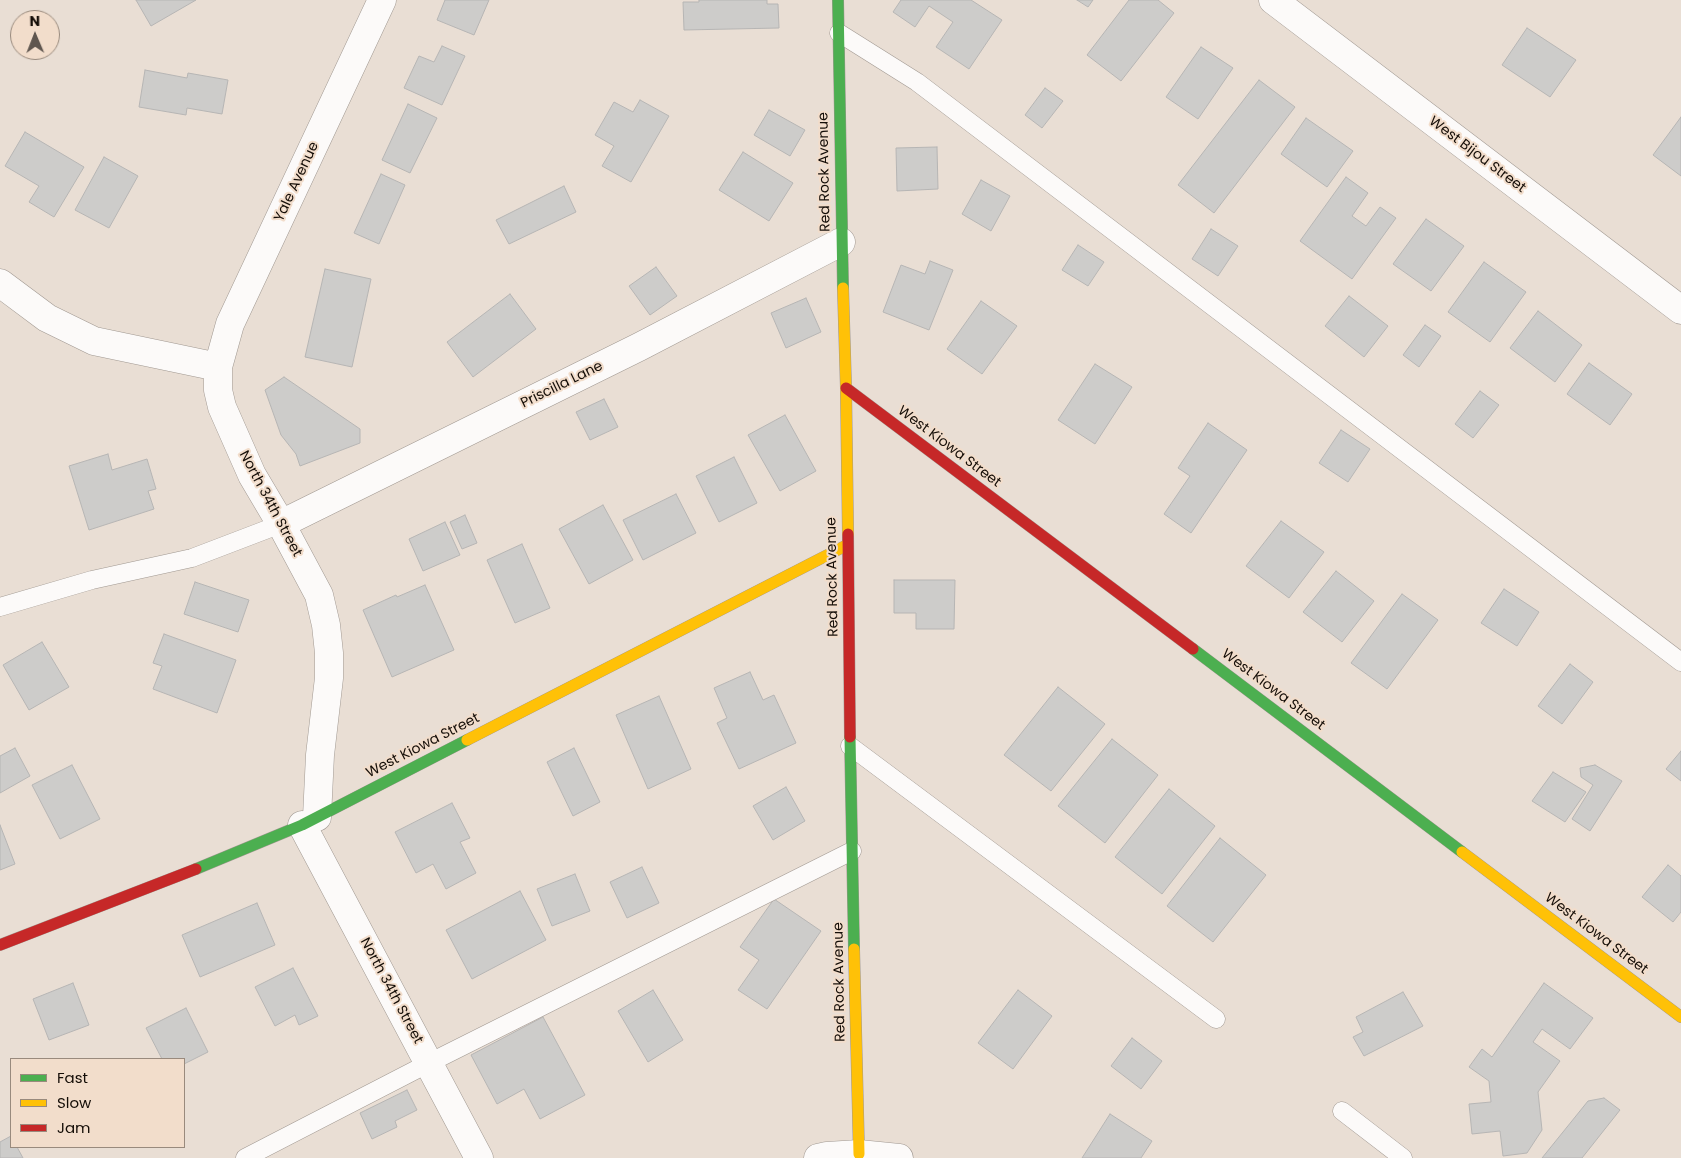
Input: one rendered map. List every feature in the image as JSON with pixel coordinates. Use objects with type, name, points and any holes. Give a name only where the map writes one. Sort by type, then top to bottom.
[{"type":"street","name":"Yale Avenue","points":[[218,367],[230,324],[382,0]]},
{"type":"street","name":"Red Rock Avenue","points":[[838,0],[841,242],[846,388],[850,746],[859,1154]]},
{"type":"street","name":"West Bijou Street","points":[[1273,0],[1681,310]]},
{"type":"street","name":"Priscilla Lane","points":[[281,524],[639,346],[841,242]]},
{"type":"street","points":[[0,283],[47,318],[94,341],[218,367]]},
{"type":"street","name":"North 34th Street","points":[[218,367],[218,390],[222,407],[252,475],[319,595],[326,625],[329,678],[320,755],[309,821],[429,1063],[479,1158]]},
{"type":"street","name":"West Kiowa Street","points":[[846,388],[1681,1017]]},
{"type":"street","name":"West Kiowa Street","points":[[0,945],[202,867],[309,821],[847,545]]},
{"type":"street","points":[[818,1158],[859,1154],[900,1158]]},
{"type":"lane","points":[[839,33],[917,82],[1681,662]]},
{"type":"lane","points":[[0,606],[92,580],[192,558],[281,524]]},
{"type":"lane","points":[[850,746],[1216,1019]]},
{"type":"lane","points":[[244,1158],[852,851]]},
{"type":"lane","points":[[1342,1111],[1403,1158]]},
{"type":"building","points":[[136,0],[196,0],[151,26]]},
{"type":"building","points":[[445,0],[489,0],[474,35],[437,20]]},
{"type":"building","points":[[699,0],[767,0],[767,4],[778,4],[779,28],[684,30],[683,2],[699,2]]},
{"type":"building","points":[[901,0],[971,0],[1002,20],[969,69],[936,47],[953,22],[929,6],[915,27],[893,12]]},
{"type":"building","points":[[1077,0],[1093,0],[1088,7]]},
{"type":"building","points":[[1129,0],[1158,0],[1174,13],[1121,81],[1087,55]]},
{"type":"building","points":[[1527,28],[1576,60],[1550,97],[1502,65]]},
{"type":"building","points":[[442,46],[465,56],[442,105],[404,88],[419,56],[434,62]]},
{"type":"building","points":[[1201,47],[1233,68],[1198,119],[1166,97]]},
{"type":"building","points":[[145,70],[187,78],[188,73],[228,80],[222,114],[187,108],[186,115],[139,107]]},
{"type":"building","points":[[1259,80],[1295,107],[1214,213],[1178,185]]},
{"type":"building","points":[[1045,88],[1063,101],[1042,128],[1025,115]]},
{"type":"building","points":[[640,100],[669,116],[631,182],[602,166],[614,146],[595,135],[614,102],[633,112]]},
{"type":"building","points":[[408,104],[437,118],[410,173],[382,160]]},
{"type":"building","points":[[769,110],[805,130],[790,156],[754,135]]},
{"type":"building","points":[[1681,117],[1681,176],[1653,155]]},
{"type":"building","points":[[1306,118],[1353,151],[1327,187],[1281,154]]},
{"type":"building","points":[[25,132],[84,167],[54,217],[29,202],[39,186],[5,166]]},
{"type":"building","points":[[937,147],[938,189],[897,191],[896,148]]},
{"type":"building","points":[[743,152],[793,183],[769,221],[719,190]]},
{"type":"building","points":[[104,157],[138,176],[109,228],[75,210]]},
{"type":"building","points":[[381,174],[405,185],[379,244],[354,233]]},
{"type":"building","points":[[1346,177],[1368,193],[1352,216],[1366,226],[1380,207],[1396,218],[1352,279],[1300,241]]},
{"type":"building","points":[[981,180],[1010,196],[991,231],[962,214]]},
{"type":"building","points":[[564,186],[576,212],[509,244],[496,220]]},
{"type":"building","points":[[1426,219],[1464,246],[1431,291],[1393,264]]},
{"type":"building","points":[[1211,229],[1238,246],[1218,276],[1192,259]]},
{"type":"building","points":[[1078,245],[1104,262],[1088,286],[1062,270]]},
{"type":"building","points":[[930,261],[953,270],[929,330],[883,312],[901,265],[925,274]]},
{"type":"building","points":[[1484,262],[1526,292],[1490,342],[1448,312]]},
{"type":"building","points":[[656,267],[677,296],[650,315],[629,286]]},
{"type":"building","points":[[325,269],[371,279],[352,367],[305,357]]},
{"type":"building","points":[[510,294],[536,329],[473,377],[447,342]]},
{"type":"building","points":[[1349,296],[1388,326],[1364,357],[1325,326]]},
{"type":"building","points":[[806,298],[821,332],[786,348],[771,313]]},
{"type":"building","points":[[981,301],[1017,326],[982,374],[947,349]]},
{"type":"building","points":[[1538,311],[1582,345],[1555,382],[1510,348]]},
{"type":"building","points":[[1425,325],[1441,336],[1419,367],[1403,355]]},
{"type":"building","points":[[1589,363],[1632,394],[1610,425],[1567,394]]},
{"type":"building","points":[[1095,364],[1132,387],[1095,444],[1058,420]]},
{"type":"building","points":[[284,377],[360,429],[360,443],[300,466],[296,454],[281,435],[265,390]]},
{"type":"building","points":[[1480,391],[1499,405],[1473,438],[1455,424]]},
{"type":"building","points":[[604,399],[618,427],[590,440],[576,412]]},
{"type":"building","points":[[785,415],[816,471],[780,491],[748,435]]},
{"type":"building","points":[[1208,423],[1247,450],[1191,533],[1164,514],[1190,476],[1178,468]]},
{"type":"building","points":[[1341,430],[1370,449],[1348,482],[1319,463]]},
{"type":"building","points":[[108,454],[112,470],[147,459],[156,489],[148,491],[154,509],[89,530],[69,466]]},
{"type":"building","points":[[734,457],[757,503],[719,522],[696,476]]},
{"type":"building","points":[[676,494],[696,533],[643,560],[623,520]]},
{"type":"building","points":[[603,505],[633,560],[589,584],[559,529]]},
{"type":"building","points":[[465,515],[477,543],[462,549],[450,522]]},
{"type":"building","points":[[1281,521],[1324,552],[1289,598],[1246,566]]},
{"type":"building","points":[[445,522],[460,555],[423,571],[409,539]]},
{"type":"building","points":[[522,544],[550,608],[515,623],[487,560]]},
{"type":"building","points":[[1336,571],[1374,601],[1342,642],[1303,612]]},
{"type":"building","points":[[894,580],[955,580],[954,629],[916,629],[916,613],[894,613]]},
{"type":"building","points":[[195,582],[249,600],[238,632],[184,614]]},
{"type":"building","points":[[425,585],[454,650],[392,677],[363,610],[396,595],[397,597]]},
{"type":"building","points":[[1504,589],[1539,612],[1517,646],[1481,623]]},
{"type":"building","points":[[1402,594],[1438,620],[1387,689],[1351,663]]},
{"type":"building","points":[[164,634],[236,660],[217,713],[153,689],[162,666],[153,663]]},
{"type":"building","points":[[42,642],[69,687],[29,710],[3,665]]},
{"type":"building","points":[[1570,664],[1593,682],[1562,724],[1538,706]]},
{"type":"building","points":[[750,672],[763,700],[774,695],[796,743],[739,769],[717,723],[727,718],[714,688]]},
{"type":"building","points":[[1058,687],[1105,724],[1051,791],[1004,755]]},
{"type":"building","points":[[659,696],[691,769],[648,789],[616,715]]},
{"type":"building","points":[[1112,739],[1158,775],[1105,843],[1058,806]]},
{"type":"building","points":[[15,748],[30,776],[0,793],[0,756]]},
{"type":"building","points":[[574,748],[600,802],[573,816],[547,762]]},
{"type":"building","points":[[1681,751],[1681,781],[1666,769]]},
{"type":"building","points":[[72,765],[100,819],[60,839],[32,785]]},
{"type":"building","points":[[1595,765],[1622,781],[1590,831],[1572,819],[1593,785],[1581,777],[1580,768]]},
{"type":"building","points":[[1553,772],[1586,792],[1565,822],[1532,801]]},
{"type":"building","points":[[786,787],[805,821],[773,840],[753,806]]},
{"type":"building","points":[[1169,789],[1215,826],[1162,894],[1115,857]]},
{"type":"building","points":[[452,803],[470,838],[460,842],[476,873],[446,889],[433,864],[416,873],[395,832]]},
{"type":"building","points":[[0,825],[15,864],[0,870]]},
{"type":"building","points":[[1220,838],[1266,875],[1213,942],[1167,906]]},
{"type":"building","points":[[1668,865],[1681,876],[1681,912],[1673,922],[1642,897]]},
{"type":"building","points":[[642,867],[659,903],[627,918],[610,882]]},
{"type":"building","points":[[575,874],[590,911],[552,926],[537,889]]},
{"type":"building","points":[[520,891],[546,940],[472,979],[446,930]]},
{"type":"building","points":[[774,899],[821,931],[767,1009],[738,990],[759,960],[740,947]]},
{"type":"building","points":[[257,903],[275,945],[200,977],[182,935]]},
{"type":"building","points":[[293,968],[318,1016],[299,1025],[295,1015],[275,1026],[255,987]]},
{"type":"building","points":[[73,983],[89,1025],[49,1040],[33,999]]},
{"type":"building","points":[[1544,983],[1593,1018],[1570,1049],[1542,1029],[1533,1042],[1560,1061],[1538,1092],[1542,1130],[1527,1153],[1503,1156],[1500,1131],[1472,1134],[1469,1104],[1491,1102],[1489,1081],[1469,1067],[1482,1049],[1492,1057]]},
{"type":"building","points":[[653,990],[683,1040],[648,1062],[618,1011]]},
{"type":"building","points":[[1018,990],[1052,1016],[1013,1069],[978,1043]]},
{"type":"building","points":[[1403,992],[1423,1026],[1364,1056],[1353,1037],[1363,1032],[1356,1017]]},
{"type":"building","points":[[186,1008],[208,1052],[185,1064],[185,1058],[161,1058],[146,1028]]},
{"type":"building","points":[[543,1017],[585,1095],[540,1119],[524,1089],[497,1104],[471,1055]]},
{"type":"building","points":[[1132,1038],[1162,1061],[1141,1089],[1111,1066]]},
{"type":"building","points":[[407,1090],[417,1110],[395,1121],[397,1127],[372,1139],[360,1113]]},
{"type":"building","points":[[1604,1098],[1620,1110],[1582,1158],[1542,1158],[1588,1101]]},
{"type":"building","points":[[1110,1114],[1152,1141],[1141,1158],[1082,1158]]},
{"type":"building","points":[[10,1137],[10,1148],[18,1148],[23,1158],[0,1158],[0,1142]]},
{"type":"traffic: fast","points":[[838,0],[843,288]]},
{"type":"traffic: fast","points":[[1193,649],[1462,852]]},
{"type":"traffic: fast","points":[[850,737],[854,949]]},
{"type":"traffic: fast","points":[[196,869],[302,825],[467,740]]},
{"type":"traffic: slow","points":[[843,288],[848,534]]},
{"type":"traffic: slow","points":[[467,740],[847,545]]},
{"type":"traffic: slow","points":[[1462,852],[1681,1017]]},
{"type":"traffic: slow","points":[[854,949],[859,1154]]},
{"type":"traffic: jam","points":[[846,388],[1193,649]]},
{"type":"traffic: jam","points":[[848,534],[850,737]]},
{"type":"traffic: jam","points":[[0,945],[196,869]]}]
